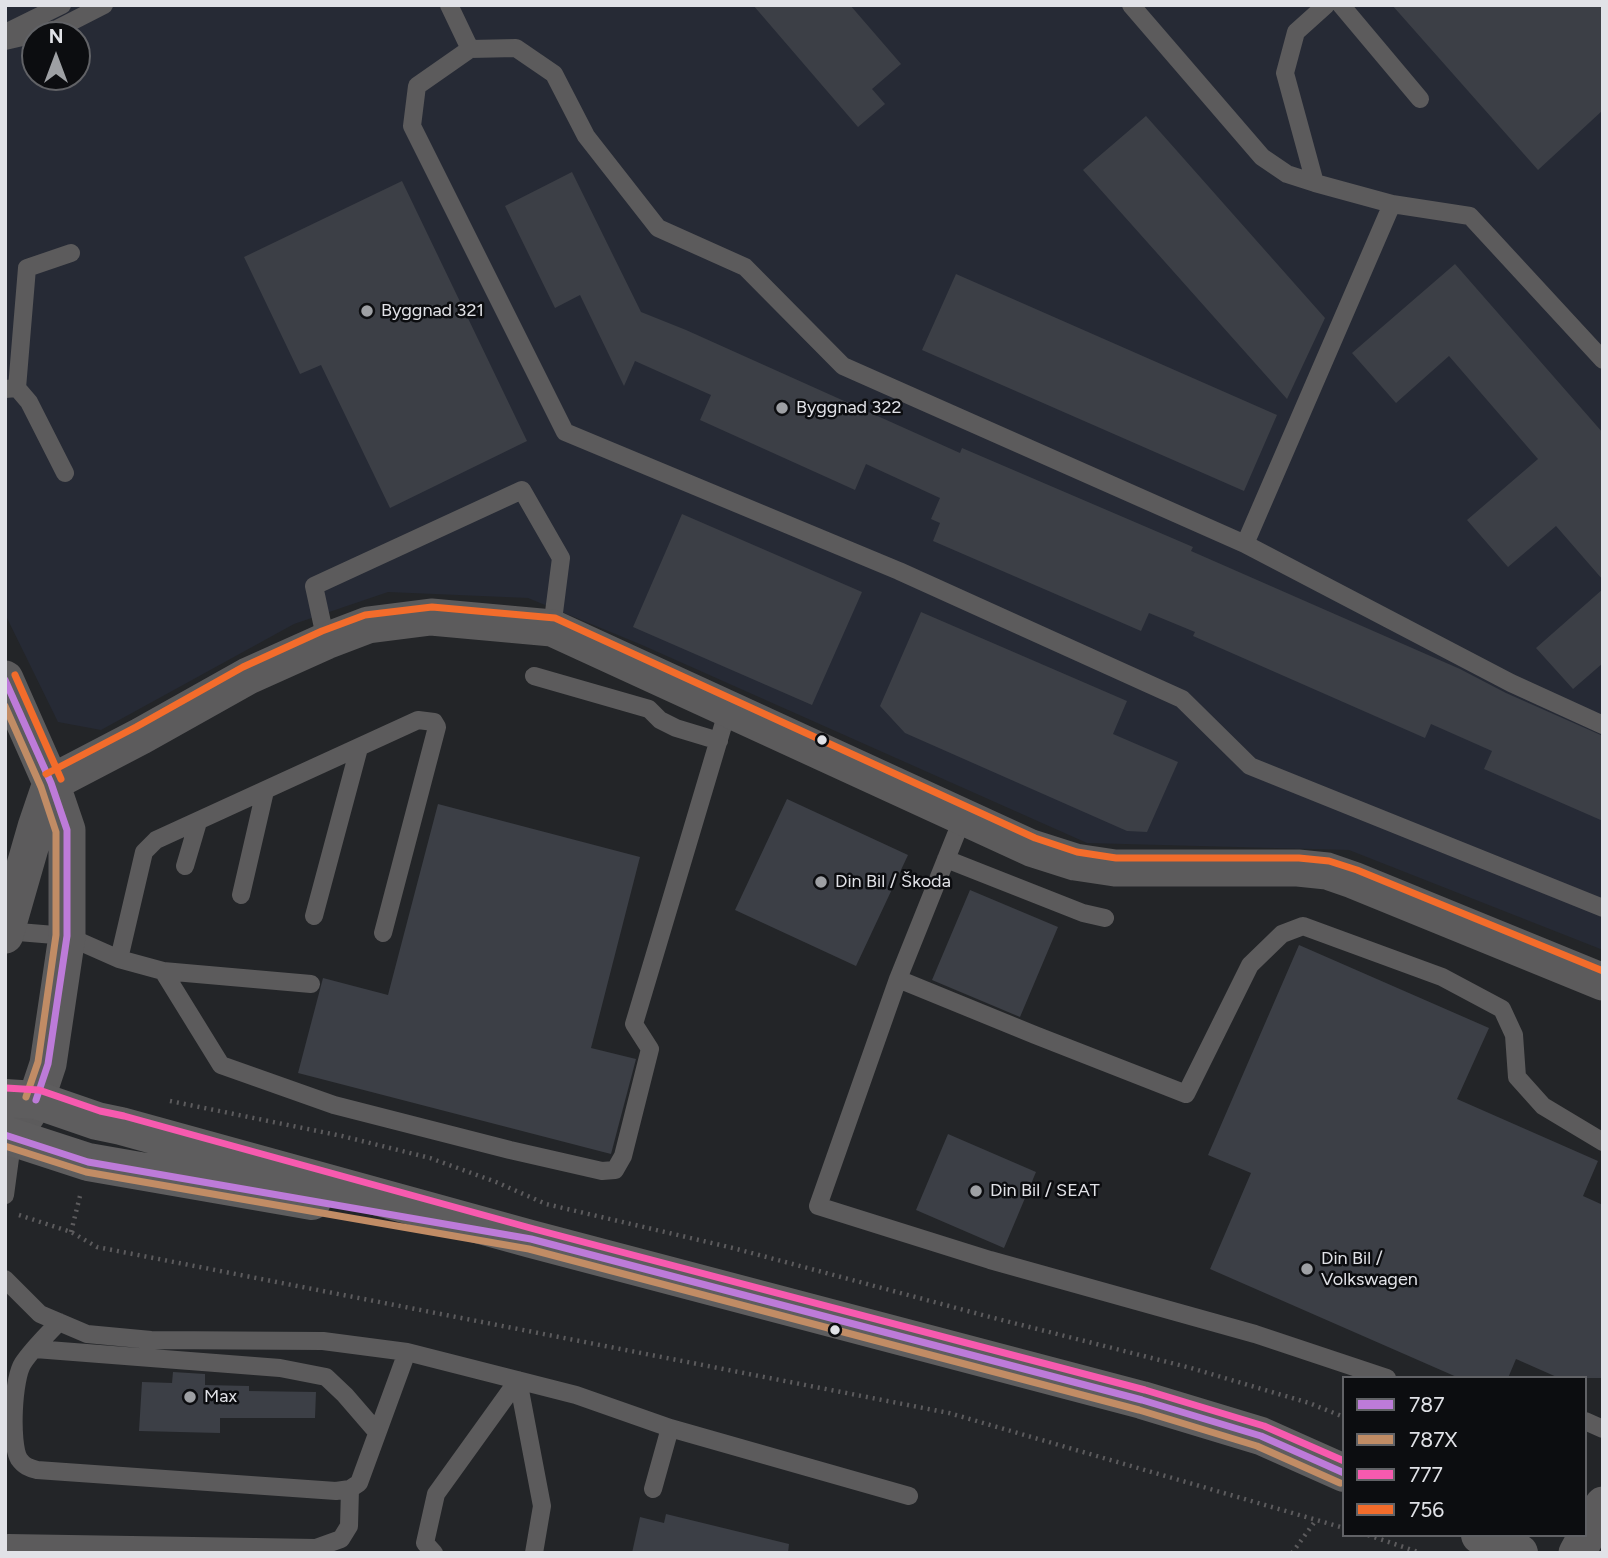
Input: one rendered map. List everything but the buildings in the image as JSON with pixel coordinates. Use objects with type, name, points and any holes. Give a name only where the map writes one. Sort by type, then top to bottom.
[{"type":"main road","points":[[21,1099],[531,1239],[1142,1400],[1261,1436],[1342,1472]]},
{"type":"main road","points":[[9,1135],[88,1163],[531,1239]]},
{"type":"main road","points":[[1484,1537],[1519,1553]]},
{"type":"street","points":[[6,933],[51,783],[248,676],[326,641],[368,625],[431,617],[552,628],[723,725],[963,817],[1031,848],[1075,862],[1115,868],[1298,868],[1327,871],[1603,982]]},
{"type":"street","points":[[8,690],[51,783],[67,830],[67,936],[48,1064],[21,1099],[9,1135]]},
{"type":"street","points":[[1587,1535],[1603,1505]]},
{"type":"street","points":[[1577,1553],[1586,1537]]},
{"type":"lane","points":[[5,33],[62,5]]},
{"type":"lane","points":[[5,41],[57,29],[104,5]]},
{"type":"lane","points":[[449,5],[470,49]]},
{"type":"lane","points":[[1131,5],[1262,157],[1287,174],[1315,183],[1392,204],[1470,216],[1603,360]]},
{"type":"lane","points":[[1315,183],[1285,73],[1296,32],[1326,5]]},
{"type":"lane","points":[[1341,5],[1420,99]]},
{"type":"lane","points":[[1603,725],[1511,683],[1245,544],[843,366],[745,267],[658,228],[586,136],[554,74],[516,48],[470,49],[417,86],[412,126],[565,432],[899,570],[1182,699],[1250,766],[1603,908]]},
{"type":"lane","points":[[1245,544],[1392,204]]},
{"type":"lane","points":[[65,473],[29,402],[11,388],[27,268],[71,253]]},
{"type":"lane","points":[[326,641],[314,586],[522,490],[561,558],[552,628]]},
{"type":"lane","points":[[163,971],[221,1065],[334,1105],[510,1150],[602,1171],[615,1170],[623,1156],[650,1049],[634,1024],[723,725],[677,728],[660,720],[649,709],[534,676]]},
{"type":"lane","points":[[119,959],[144,852],[156,840],[418,720],[434,722],[437,727],[383,933]]},
{"type":"lane","points":[[314,916],[359,748]]},
{"type":"lane","points":[[242,895],[265,791]]},
{"type":"lane","points":[[963,817],[898,979],[818,1206],[990,1260],[1255,1334],[1381,1376]]},
{"type":"lane","points":[[186,866],[198,822]]},
{"type":"lane","points":[[946,859],[1083,913],[1105,918]]},
{"type":"lane","points":[[898,979],[1186,1094],[1250,965],[1282,934],[1303,926],[1442,977],[1502,1009],[1514,1035],[1517,1077],[1543,1106],[1603,1142]]},
{"type":"lane","points":[[6,933],[67,936],[119,959],[163,971],[311,984]]},
{"type":"lane","points":[[5,1195],[9,1135]]},
{"type":"lane","points":[[5,1279],[40,1314],[87,1334],[138,1339],[323,1341],[407,1352],[576,1395],[670,1428],[909,1496]]},
{"type":"lane","points":[[59,1322],[21,1365],[15,1392],[14,1445],[26,1467],[37,1470],[335,1491],[350,1489],[359,1483],[407,1352]]},
{"type":"lane","points":[[35,1349],[280,1368],[326,1377],[377,1432]]},
{"type":"lane","points":[[434,1553],[425,1543],[436,1494],[518,1380]]},
{"type":"lane","points":[[518,1380],[542,1506],[534,1553]]},
{"type":"lane","points":[[1587,1422],[1603,1429]]},
{"type":"lane","points":[[653,1489],[670,1428]]},
{"type":"lane","points":[[8,1543],[316,1548],[341,1539],[349,1526],[350,1489]]},
{"type":"path","points":[[161,1099],[342,1136],[430,1158],[546,1204],[733,1248],[1191,1368],[1309,1403],[1342,1416]]},
{"type":"path","points":[[18,1215],[71,1232],[97,1247],[949,1413],[1342,1527]]},
{"type":"path","points":[[1292,1553],[1316,1520]]},
{"type":"path","points":[[1374,1537],[1421,1553]]},
{"type":"shaded area","points":[[5,5],[1603,5],[1603,950],[1349,850],[1087,843],[642,645],[528,598],[388,592],[294,624],[101,730],[58,722],[5,614]]},
{"type":"transit line","name":"756","points":[[46,774],[243,667],[322,631],[365,615],[432,607],[555,618],[1035,838],[1077,852],[1116,858],[1299,858],[1329,861],[1603,971]]},
{"type":"transit line","name":"756","points":[[15,675],[61,779]]},
{"type":"transit line","name":"787","points":[[5,680],[51,783],[67,830],[67,936],[48,1064],[36,1100]]},
{"type":"transit line","name":"787X","points":[[5,706],[41,787],[56,832],[56,935],[38,1062],[26,1097]]},
{"type":"transit line","name":"777","points":[[6,1088],[39,1090],[100,1111],[534,1229],[1145,1390],[1264,1426],[1342,1460]]},
{"type":"transit line","name":"787","points":[[5,1135],[88,1162],[531,1239],[1142,1400],[1261,1436],[1342,1472]]},
{"type":"transit line","name":"787X","points":[[5,1146],[86,1172],[529,1249],[1139,1410],[1257,1446],[1340,1483]]},
{"type":"place","name":"Byggnad 321","points":[[367,311]]},
{"type":"place","name":"Byggnad 322","points":[[782,408]]},
{"type":"place","name":"Din Bil / Škoda","points":[[821,882]]},
{"type":"place","name":"Din Bil / SEAT","points":[[976,1191]]},
{"type":"place","name":"Din Bil / Volkswagen","points":[[1307,1269]]},
{"type":"place","name":"Max","points":[[190,1397]]}]
